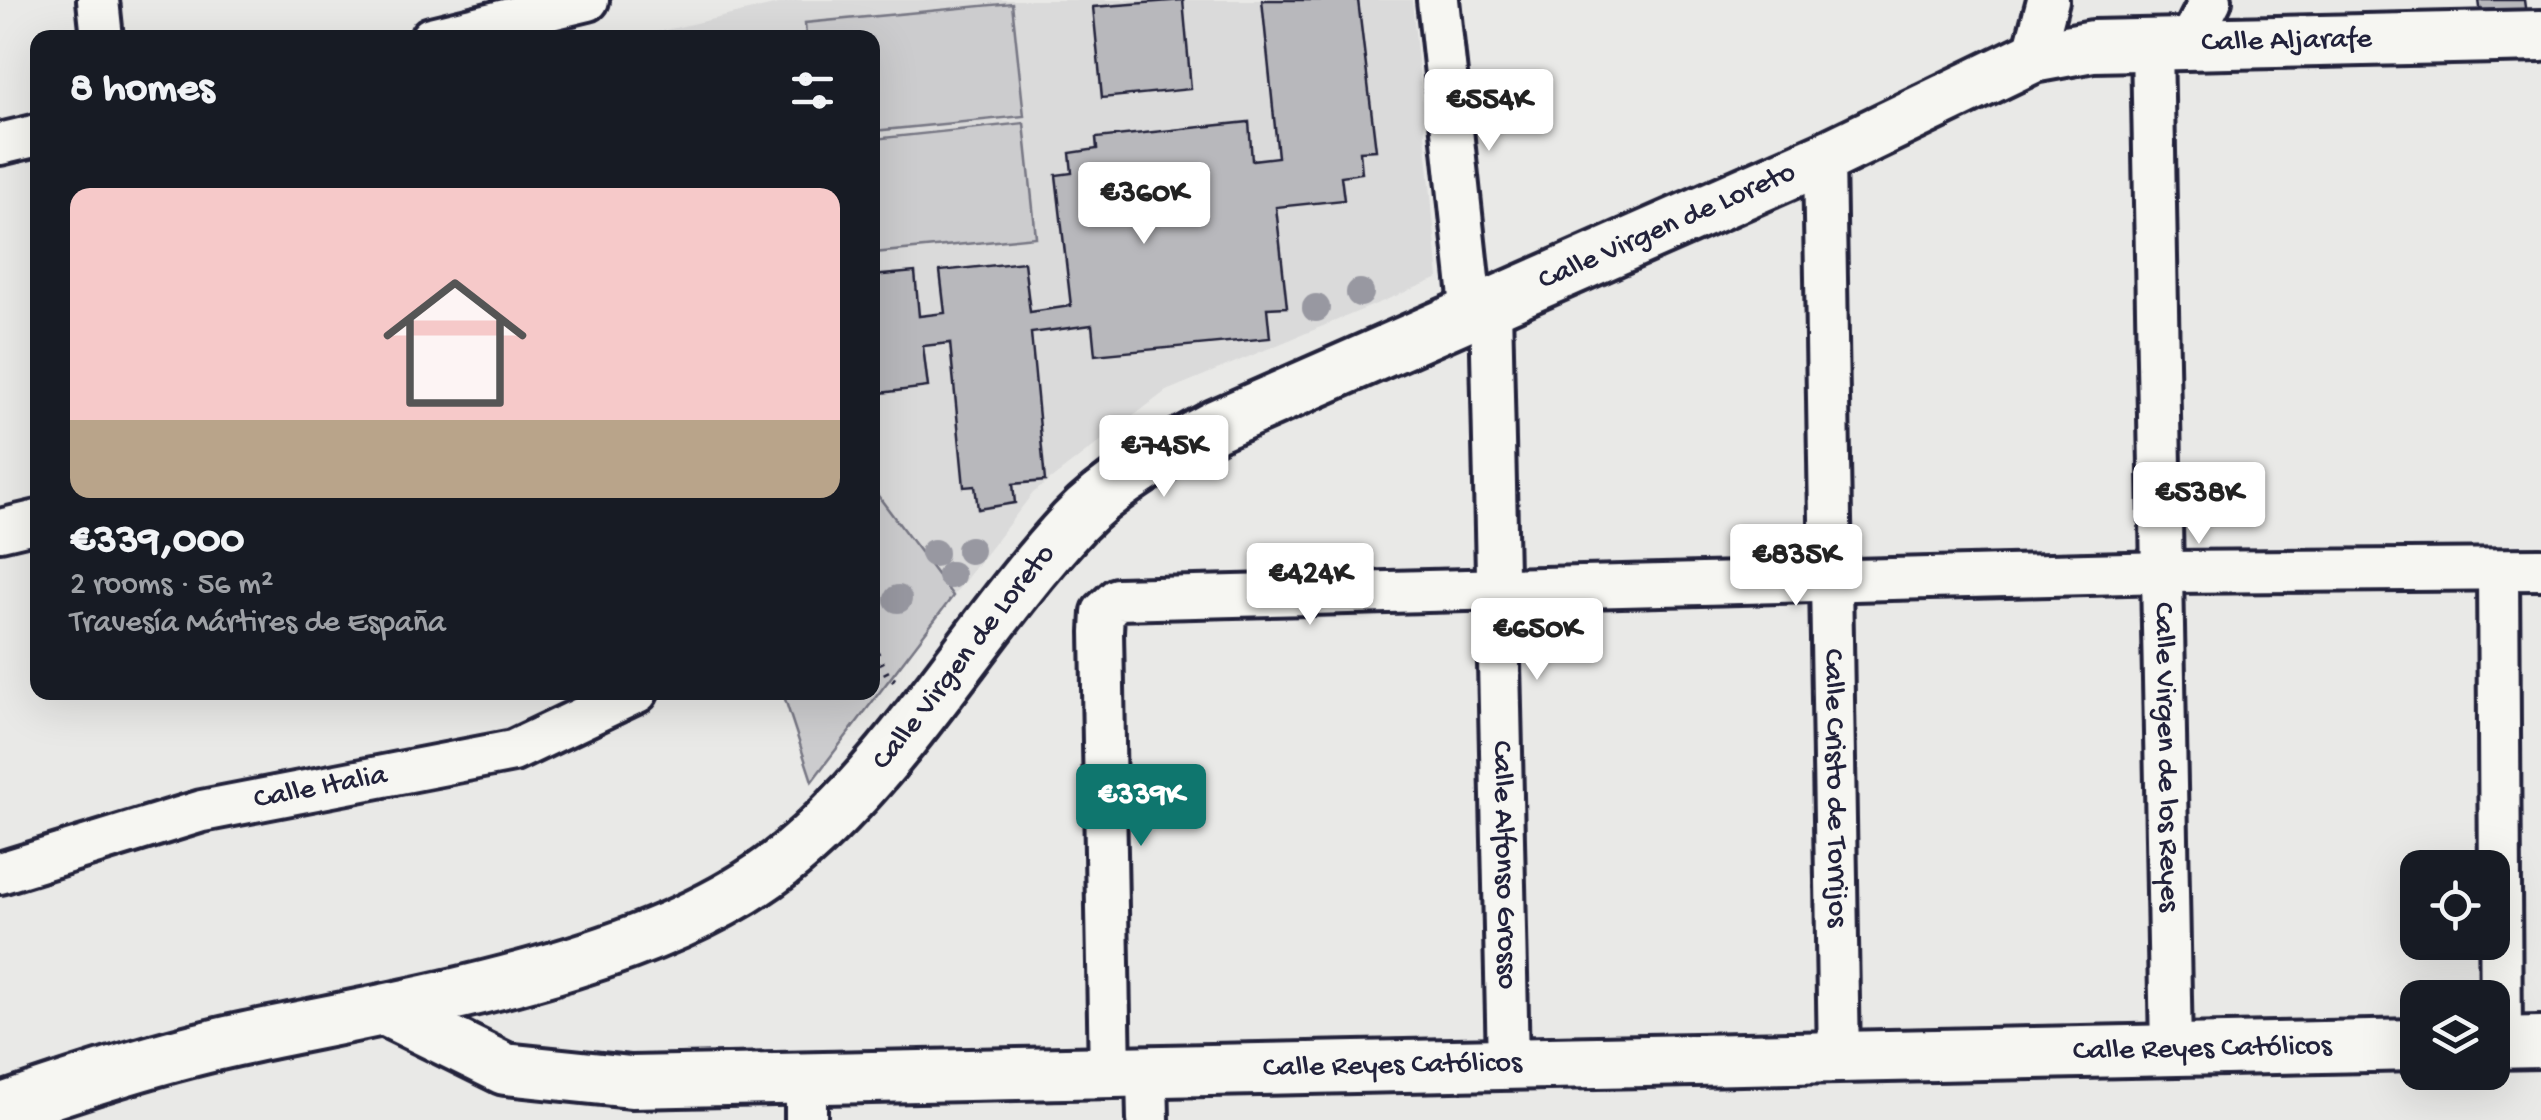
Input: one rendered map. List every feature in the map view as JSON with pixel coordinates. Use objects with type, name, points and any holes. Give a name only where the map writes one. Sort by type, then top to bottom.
[{"type":"street","points":[[98,0],[101,30]]},
{"type":"street","points":[[492,30],[538,24],[588,0]]},
{"type":"street","name":"Calle Alfonso Grosso","points":[[1438,0],[1482,311],[1501,587],[1508,1063]]},
{"type":"street","points":[[2034,56],[2048,0]]},
{"type":"street","points":[[2170,45],[2211,0]]},
{"type":"street","name":"Calle Aljarafe","points":[[2034,56],[2093,46],[2541,36]]},
{"type":"street","name":"Calle Virgen de los Reyes","points":[[2170,45],[2165,572],[2172,1050]]},
{"type":"street","name":"Calle Virgen de Loreto","points":[[0,1110],[240,1039],[385,1010],[616,950],[715,904],[790,856],[877,770],[1075,521],[1138,469],[1217,425],[1824,158],[2034,56]]},
{"type":"street","points":[[0,144],[30,138]]},
{"type":"street","name":"Calle Cristo de Torrijos","points":[[1824,158],[1839,1060]]},
{"type":"street","points":[[0,530],[30,523]]},
{"type":"street","points":[[1135,1089],[1102,632],[1103,612],[1117,599],[2165,572],[2541,569]]},
{"type":"street","points":[[2498,570],[2512,1043]]},
{"type":"street","name":"Calle Italia","points":[[0,873],[202,811],[513,751],[620,700]]},
{"type":"street","name":"Calle Reyes Católicos","points":[[385,1010],[504,1069],[806,1101],[1135,1089],[1508,1063],[1839,1060],[2400,1045]]},
{"type":"shaded area","points":[[795,0],[1412,0],[1439,278],[1166,391],[1033,493],[953,596],[880,498],[880,30],[666,30]]},
{"type":"shaded area","points":[[1012,3],[1024,116],[880,130],[880,30],[806,30],[805,23]]},
{"type":"shaded area","points":[[1024,123],[1036,237],[880,252],[880,138]]},
{"type":"shaded area","points":[[880,498],[953,596],[880,692]]},
{"type":"shaded area","points":[[785,700],[874,700],[812,781]]},
{"type":"building","points":[[1183,0],[1191,89],[1102,98],[1093,7]]},
{"type":"building","points":[[1262,0],[1358,0],[1376,150],[1360,151],[1362,173],[1341,176],[1344,200],[1276,207],[1287,307],[1267,308],[1270,338],[1095,355],[1092,325],[1031,333],[1045,481],[1013,484],[1015,503],[978,509],[975,486],[964,487],[950,343],[923,346],[928,387],[880,393],[880,275],[915,272],[919,316],[945,313],[940,271],[1024,262],[1030,312],[1071,306],[1056,175],[1072,173],[1070,153],[1097,149],[1096,138],[1249,122],[1252,160],[1278,157]]},
{"type":"building","points":[[2479,0],[2524,0],[2529,36],[2484,37]]}]
